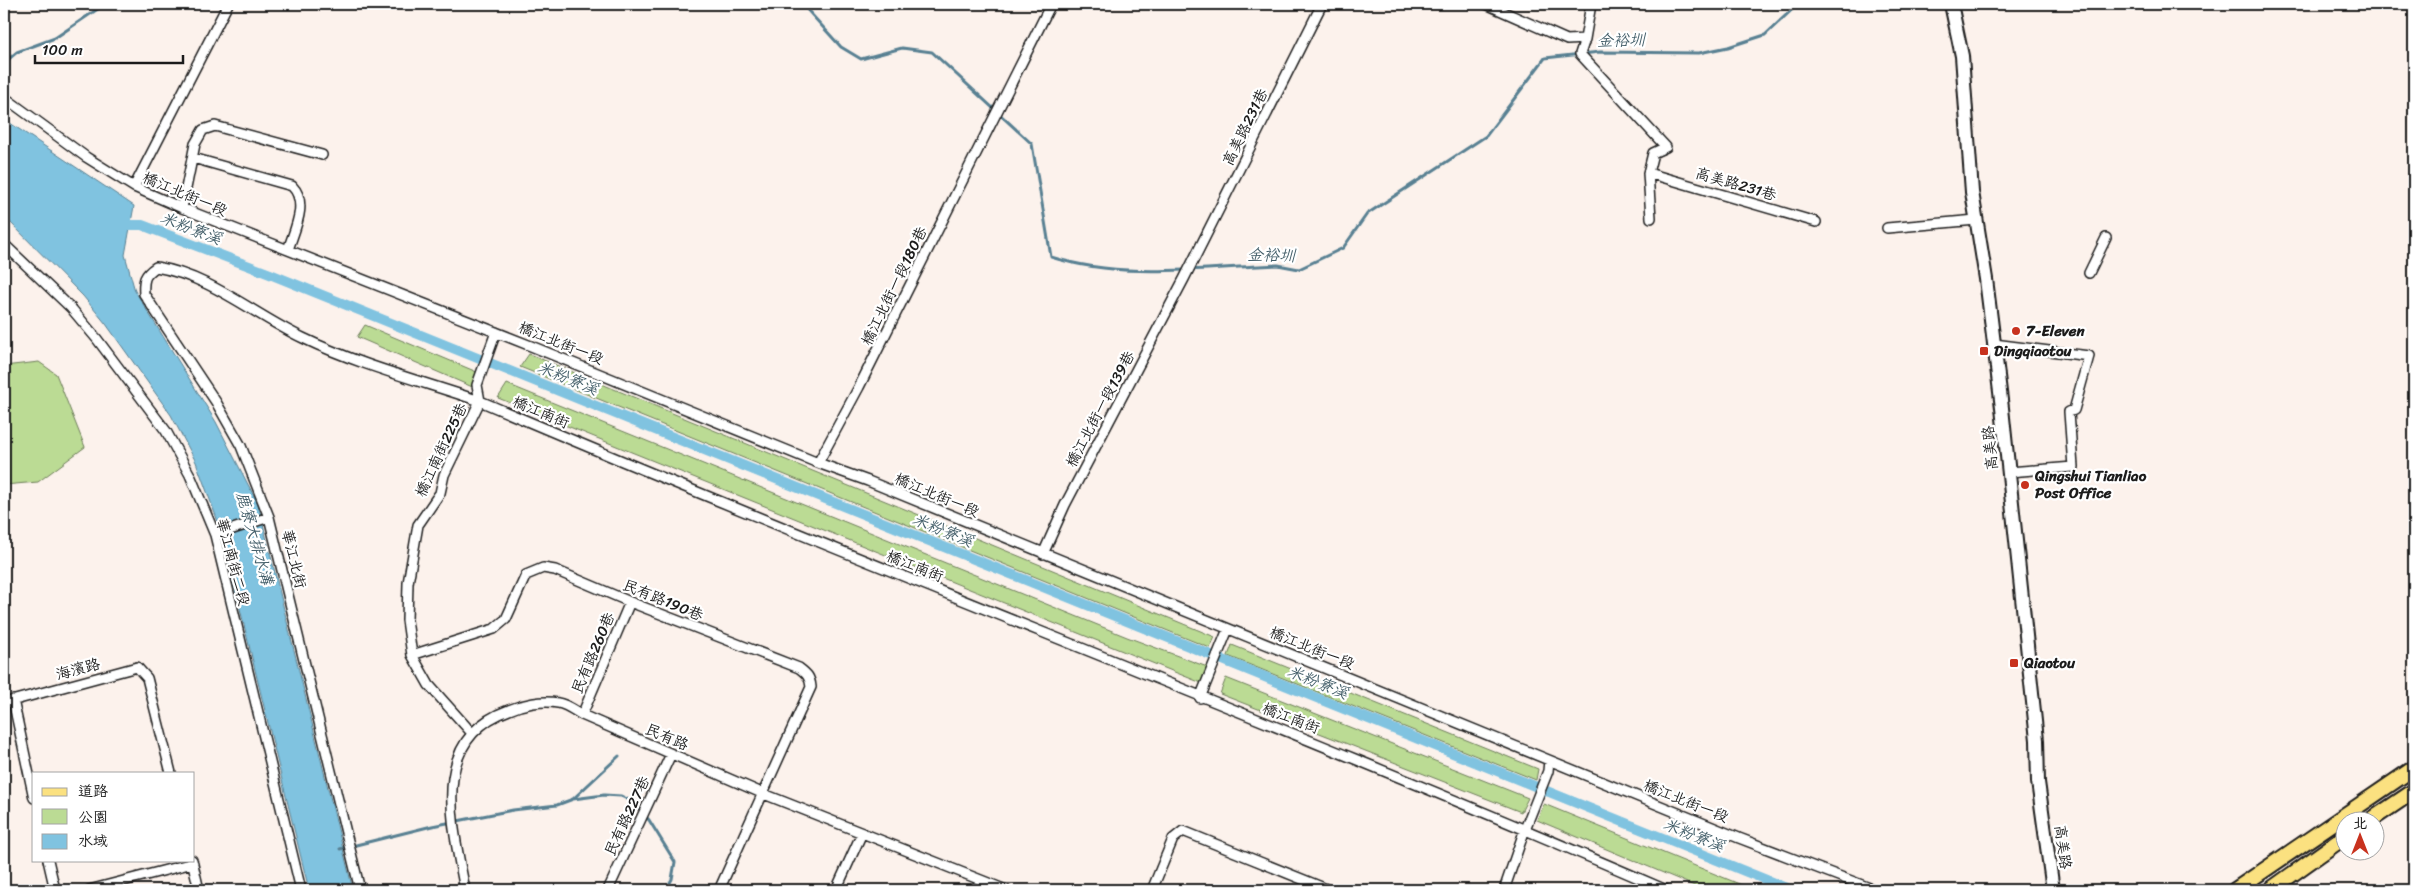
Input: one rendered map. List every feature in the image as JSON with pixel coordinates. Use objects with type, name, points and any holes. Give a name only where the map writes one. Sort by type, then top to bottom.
[{"type":"main road","points":[[2235,890],[2414,768]]},
{"type":"main road","points":[[2383,812],[2414,791]]},
{"type":"main road","points":[[2270,890],[2336,843]]},
{"type":"street","points":[[134,187],[228,4]]},
{"type":"street","name":"橋江北街一段180巷","points":[[818,464],[859,387],[1051,4]]},
{"type":"street","name":"高美路231巷","points":[[1184,279],[1322,4]]},
{"type":"street","points":[[1486,4],[1567,40],[1585,39]]},
{"type":"street","points":[[1591,4],[1585,39],[1580,54],[1666,147],[1653,153],[1648,173],[1651,218]]},
{"type":"street","name":"高美路","points":[[1951,4],[1962,56],[1966,129],[2009,472],[2036,740],[2038,782],[2052,890]]},
{"type":"street","name":"橋江北街一段","points":[[4,97],[86,157],[134,187],[182,208],[496,332],[818,464],[868,481],[1549,760],[1875,890]]},
{"type":"street","points":[[182,208],[195,144],[202,130],[215,126],[322,155]]},
{"type":"street","points":[[193,158],[292,186],[300,193],[301,205],[288,250]]},
{"type":"street","name":"高美路231巷","points":[[1648,173],[1816,222]]},
{"type":"street","points":[[1887,228],[1976,220]]},
{"type":"street","points":[[2089,273],[2106,238]]},
{"type":"street","name":"華江南街二段","points":[[4,244],[71,308],[166,431],[190,475],[216,535],[301,890]]},
{"type":"street","name":"橋江南街","points":[[156,267],[175,270],[207,284],[303,338],[366,363],[480,401],[1200,698],[1359,759],[1666,890]]},
{"type":"street","name":"華江北街","points":[[156,267],[146,274],[143,282],[144,294],[216,402],[242,446],[266,518],[360,890]]},
{"type":"street","name":"橋江北街一段139巷","points":[[1043,554],[1065,505],[1184,279]]},
{"type":"street","name":"橋江南街225巷","points":[[412,655],[406,620],[408,583],[418,525],[440,493],[444,474],[480,401],[477,385],[496,332]]},
{"type":"street","points":[[1994,344],[2089,356],[2074,410],[2069,412],[2073,467],[2009,472]]},
{"type":"street","points":[[216,535],[266,518]]},
{"type":"street","name":"民有路190巷","points":[[412,655],[494,630],[506,619],[526,575],[532,570],[542,568],[555,570],[630,602],[799,668],[810,679],[811,687],[719,890]]},
{"type":"street","name":"民有路260巷","points":[[582,715],[630,602]]},
{"type":"street","points":[[1200,698],[1228,629]]},
{"type":"street","points":[[412,655],[429,685],[471,732]]},
{"type":"street","name":"海濱路","points":[[32,791],[8,702],[137,667],[147,678],[171,772]]},
{"type":"street","name":"民有路","points":[[465,890],[452,817],[450,792],[456,762],[471,732],[496,714],[524,704],[559,703],[582,715],[764,794],[986,886],[1006,890]]},
{"type":"street","name":"民有路227巷","points":[[608,890],[671,754]]},
{"type":"street","points":[[1504,890],[1525,829],[1547,775],[1549,760]]},
{"type":"street","points":[[1152,890],[1173,839],[1182,831],[1328,890]]},
{"type":"street","points":[[836,890],[862,833]]},
{"type":"street","points":[[49,862],[56,890]]},
{"type":"street","points":[[89,890],[193,862],[200,890]]},
{"type":"green space","points":[[365,325],[484,375],[477,389],[357,337]]},
{"type":"green space","points":[[529,354],[1215,637],[1210,648],[520,367]]},
{"type":"green space","points":[[39,362],[56,374],[85,447],[38,482],[4,485],[4,366]]},
{"type":"green space","points":[[507,384],[1127,637],[1210,668],[1204,684],[498,398]]},
{"type":"green space","points":[[1232,645],[1538,769],[1536,780],[1228,656]]},
{"type":"green space","points":[[1226,678],[1528,798],[1521,812],[1220,694]]},
{"type":"green space","points":[[1544,804],[1754,890],[1704,890],[1537,820]]},
{"type":"water","name":"鹿寮大排水溝","points":[[4,119],[134,206],[125,255],[135,291],[216,422],[258,504],[353,890],[309,890],[220,527],[196,462],[171,415],[106,324],[83,296],[4,216]]},
{"type":"waterway","name":"金裕圳","points":[[4,63],[17,52],[55,38],[105,4]]},
{"type":"waterway","name":"金裕圳","points":[[802,4],[841,47],[861,59],[902,48],[932,52],[1032,144],[1051,257],[1078,264],[1106,268],[1163,271],[1278,265],[1299,269],[1343,248],[1367,214],[1486,136],[1545,58],[1600,52],[1699,53],[1728,47],[1765,35],[1798,4]]},
{"type":"waterway","name":"米粉寮溪","points":[[119,225],[142,225],[270,274],[1791,890]]},
{"type":"waterway","points":[[574,798],[619,756]]},
{"type":"waterway","points":[[340,849],[432,826],[513,810],[557,805],[573,799],[604,795],[621,796],[633,802],[649,820],[675,862],[672,879],[666,890]]},
{"type":"place","name":"7-Eleven","points":[[2016,331]]},
{"type":"place","name":"Dingqiaotou","points":[[1984,351]]},
{"type":"place","name":"Qingshui Tianliao Post Office","points":[[2025,485]]},
{"type":"place","name":"Qiaotou","points":[[2014,663]]}]
